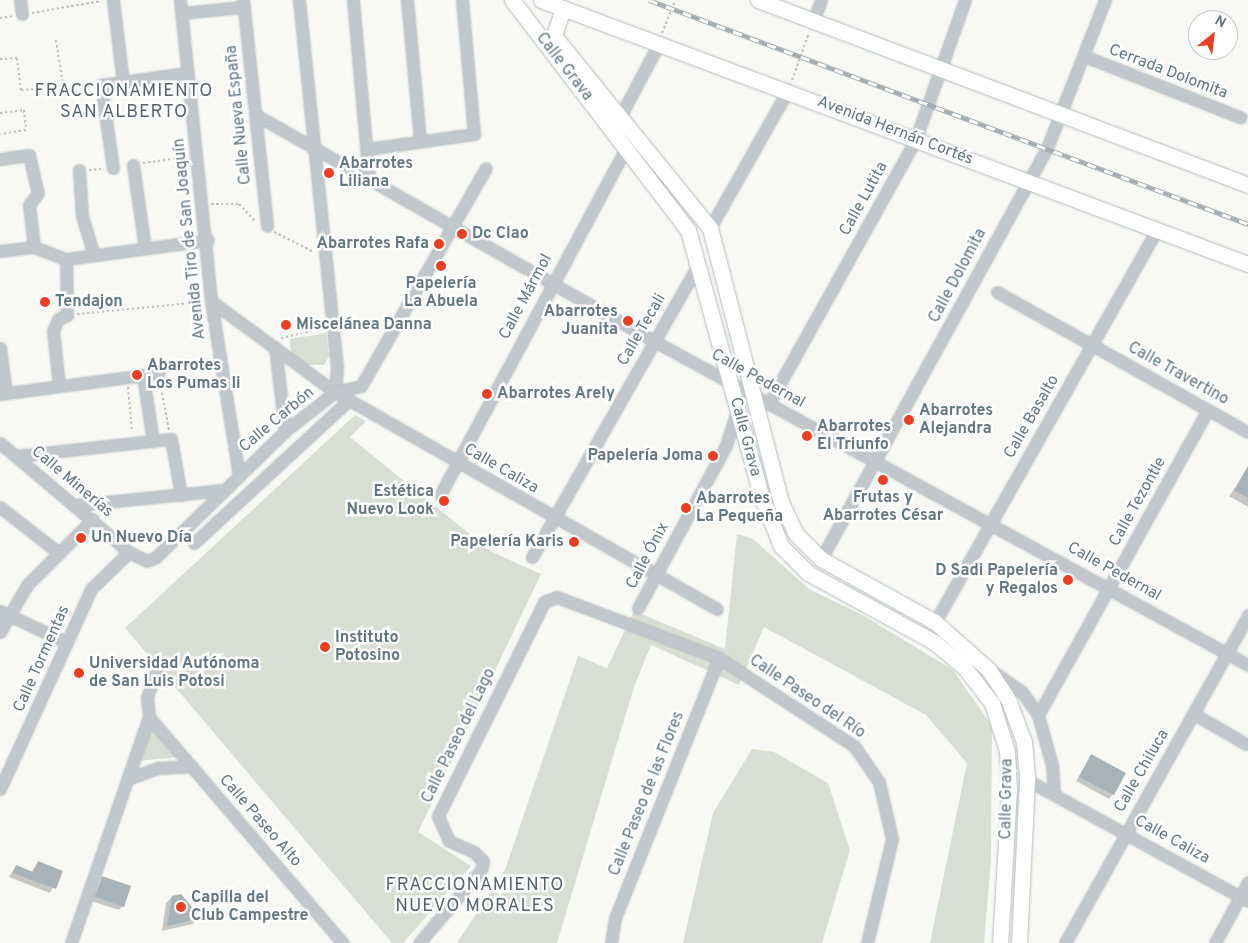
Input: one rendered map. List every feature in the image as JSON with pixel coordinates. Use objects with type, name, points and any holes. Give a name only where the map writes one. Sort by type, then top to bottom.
[{"type":"main road","name":"Calle Grava","points":[[512,0],[688,230],[699,262],[737,410],[781,546],[808,573],[934,642],[964,667],[992,703],[1007,751],[1009,789],[1000,943]]},
{"type":"main road","name":"Avenida Hernán Cortés","points":[[541,0],[658,45],[788,90],[915,140],[1027,180],[1248,264]]},
{"type":"main road","points":[[758,0],[1248,185]]},
{"type":"main road","name":"Calle Grava","points":[[563,8],[554,36],[621,115],[710,228],[781,502],[796,534],[821,559],[935,622],[989,670],[1018,723],[1027,780],[1018,943]]},
{"type":"street","points":[[20,0],[22,14]]},
{"type":"street","points":[[113,0],[123,83]]},
{"type":"street","name":"Avenida Tiro de San Joaquín","points":[[180,0],[186,73],[208,240],[211,301],[238,474]]},
{"type":"street","points":[[299,0],[334,328],[335,392]]},
{"type":"street","points":[[353,0],[369,181]]},
{"type":"street","points":[[407,0],[420,141]]},
{"type":"street","points":[[367,149],[474,134],[462,0]]},
{"type":"street","points":[[813,21],[820,0]]},
{"type":"street","name":"Calle Lutita","points":[[769,403],[915,140],[965,0]]},
{"type":"street","name":"Calle Dolomita","points":[[821,559],[1061,116],[1105,0]]},
{"type":"street","points":[[181,13],[243,4]]},
{"type":"street","name":"Calle Nueva España","points":[[243,4],[267,226]]},
{"type":"street","points":[[621,115],[658,45]]},
{"type":"street","name":"Cerrada Dolomita","points":[[1084,56],[1240,117]]},
{"type":"street","points":[[113,168],[101,85],[186,73]]},
{"type":"street","points":[[710,228],[788,90]]},
{"type":"street","name":"Calle Pedernal","points":[[256,115],[369,181],[654,341],[1248,665]]},
{"type":"street","name":"Calle Mármol","points":[[440,495],[626,148]]},
{"type":"street","points":[[0,159],[29,155],[38,193],[29,205],[34,247]]},
{"type":"street","points":[[133,165],[145,248]]},
{"type":"street","name":"Calle Carbón","points":[[147,561],[156,557],[238,474],[285,431],[335,392],[353,390],[366,380],[486,168]]},
{"type":"street","points":[[79,170],[82,216],[94,253]]},
{"type":"street","name":"Calle Basalto","points":[[935,622],[1091,344],[1158,229]]},
{"type":"street","points":[[0,252],[34,247],[66,260],[94,253],[208,240]]},
{"type":"street","points":[[59,386],[53,331],[58,319],[67,315],[66,260]]},
{"type":"street","name":"Calle Tecali","points":[[532,557],[699,262]]},
{"type":"street","name":"Calle Travertino","points":[[997,292],[1248,432]]},
{"type":"street","name":"Calle Caliza","points":[[211,301],[348,400],[717,609]]},
{"type":"street","points":[[275,347],[285,431]]},
{"type":"street","points":[[0,348],[3,393],[158,373]]},
{"type":"street","points":[[143,376],[153,441]]},
{"type":"street","points":[[194,543],[348,400]]},
{"type":"street","name":"Calle Ónix","points":[[638,608],[726,445],[737,410]]},
{"type":"street","name":"Calle Tezontle","points":[[1038,715],[1208,410]]},
{"type":"street","points":[[16,456],[171,439],[181,494]]},
{"type":"street","name":"Calle Minerías","points":[[0,443],[129,552],[147,561]]},
{"type":"street","points":[[76,506],[223,490]]},
{"type":"street","points":[[0,507],[59,553]]},
{"type":"street","points":[[0,632],[4,614],[27,585],[92,519]]},
{"type":"street","name":"Calle Tormentas","points":[[0,789],[5,765],[91,589],[129,552]]},
{"type":"street","name":"Calle Paseo del Río","points":[[549,597],[719,658],[854,746],[879,782],[892,839],[868,943]]},
{"type":"street","name":"Calle Paseo del Lago","points":[[419,943],[481,870],[483,861],[474,852],[449,840],[438,816],[549,597]]},
{"type":"street","points":[[4,614],[66,642]]},
{"type":"street","name":"Calle Chiluca","points":[[1065,943],[1248,614]]},
{"type":"street","name":"Calle Paseo de las Flores","points":[[611,943],[615,918],[719,658]]},
{"type":"street","points":[[71,943],[130,778],[149,717],[147,697],[156,670]]},
{"type":"street","points":[[989,670],[1022,692],[1038,715],[1052,765],[1054,792]]},
{"type":"street","points":[[1194,714],[1246,744]]},
{"type":"street","name":"Calle Paseo Alto","points":[[149,717],[343,943]]},
{"type":"street","points":[[130,778],[158,768],[192,766]]},
{"type":"street","name":"Calle Caliza","points":[[1027,780],[1054,792],[1244,899]]},
{"type":"street","points":[[1216,943],[1244,899],[1248,882]]},
{"type":"path","points":[[0,18],[108,0]]},
{"type":"path","points":[[658,45],[675,0]]},
{"type":"path","points":[[788,90],[813,21]]},
{"type":"path","points":[[56,40],[63,85]]},
{"type":"path","points":[[0,58],[17,58],[21,90],[63,85],[101,85]]},
{"type":"path","points":[[0,113],[24,110],[26,130],[0,134]]},
{"type":"path","points":[[133,165],[198,156]]},
{"type":"path","points":[[67,315],[211,301]]},
{"type":"path","points":[[275,347],[284,334],[334,328]]},
{"type":"path","points":[[171,439],[158,373],[166,367],[220,357]]},
{"type":"path","points":[[127,378],[133,443]]},
{"type":"shaded area","points":[[326,333],[329,356],[324,365],[306,365],[291,354],[290,339]]},
{"type":"shaded area","points":[[355,415],[366,421],[350,437],[492,552],[541,574],[418,832],[471,866],[403,943],[392,943],[125,628]]},
{"type":"shaded area","points":[[737,534],[753,539],[809,589],[866,617],[953,670],[992,726],[991,860],[984,943],[930,943],[967,763],[926,715],[764,627],[739,685],[651,645],[634,687],[557,943],[457,943],[505,870],[578,656],[607,668],[634,611],[725,649]]},
{"type":"shaded area","points":[[154,724],[179,757],[138,761]]},
{"type":"shaded area","points":[[752,749],[774,752],[828,783],[850,850],[822,943],[683,943],[713,813]]},
{"type":"building","points":[[1248,466],[1248,498],[1234,490]]},
{"type":"building","points":[[1091,754],[1126,773],[1114,795],[1079,777]]},
{"type":"building","points":[[38,861],[63,871],[56,889],[13,873],[16,865],[33,872]]},
{"type":"building","points":[[102,876],[131,886],[124,907],[95,897]]},
{"type":"building","name":"Capilla del Club Campestre","points":[[181,894],[201,918],[167,926],[172,896]]},
{"type":"railway","points":[[649,0],[1248,224]]},
{"type":"place","name":"Abarrotes Liliana","points":[[329,173]]},
{"type":"place","name":"Dc Clao","points":[[462,234]]},
{"type":"place","name":"Abarrotes Rafa","points":[[439,244]]},
{"type":"place","name":"Papelería La Abuela","points":[[441,266]]},
{"type":"place","name":"Tendajon","points":[[45,302]]},
{"type":"place","name":"Abarrotes Juanita","points":[[628,321]]},
{"type":"place","name":"Miscelánea Danna","points":[[286,325]]},
{"type":"place","name":"Abarrotes Los Pumas Ii","points":[[137,375]]},
{"type":"place","name":"Abarrotes Arely","points":[[487,394]]},
{"type":"place","name":"Abarrotes Alejandra","points":[[909,420]]},
{"type":"place","name":"Abarrotes El Triunfo","points":[[807,436]]},
{"type":"place","name":"Papelería Joma","points":[[713,456]]},
{"type":"place","name":"Frutas y Abarrotes César","points":[[883,480]]},
{"type":"place","name":"Estética Nuevo Look","points":[[444,501]]},
{"type":"place","name":"Abarrotes La Pequeña","points":[[686,508]]},
{"type":"place","name":"Un Nuevo Día","points":[[81,538]]},
{"type":"place","name":"Papelería Karis","points":[[574,542]]},
{"type":"place","name":"D Sadi Papelería y Regalos","points":[[1068,580]]},
{"type":"place","name":"Instituto Potosino","points":[[325,647]]},
{"type":"place","name":"Universidad Autónoma de San Luis Potosi","points":[[79,673]]},
{"type":"place","name":"Capilla del Club Campestre","points":[[181,907]]},
{"type":"district","name":"FRACCIONAMIENTO SAN ALBERTO","points":[[124,104]]},
{"type":"district","name":"FRACCIONAMIENTO NUEVO MORALES","points":[[475,898]]}]
